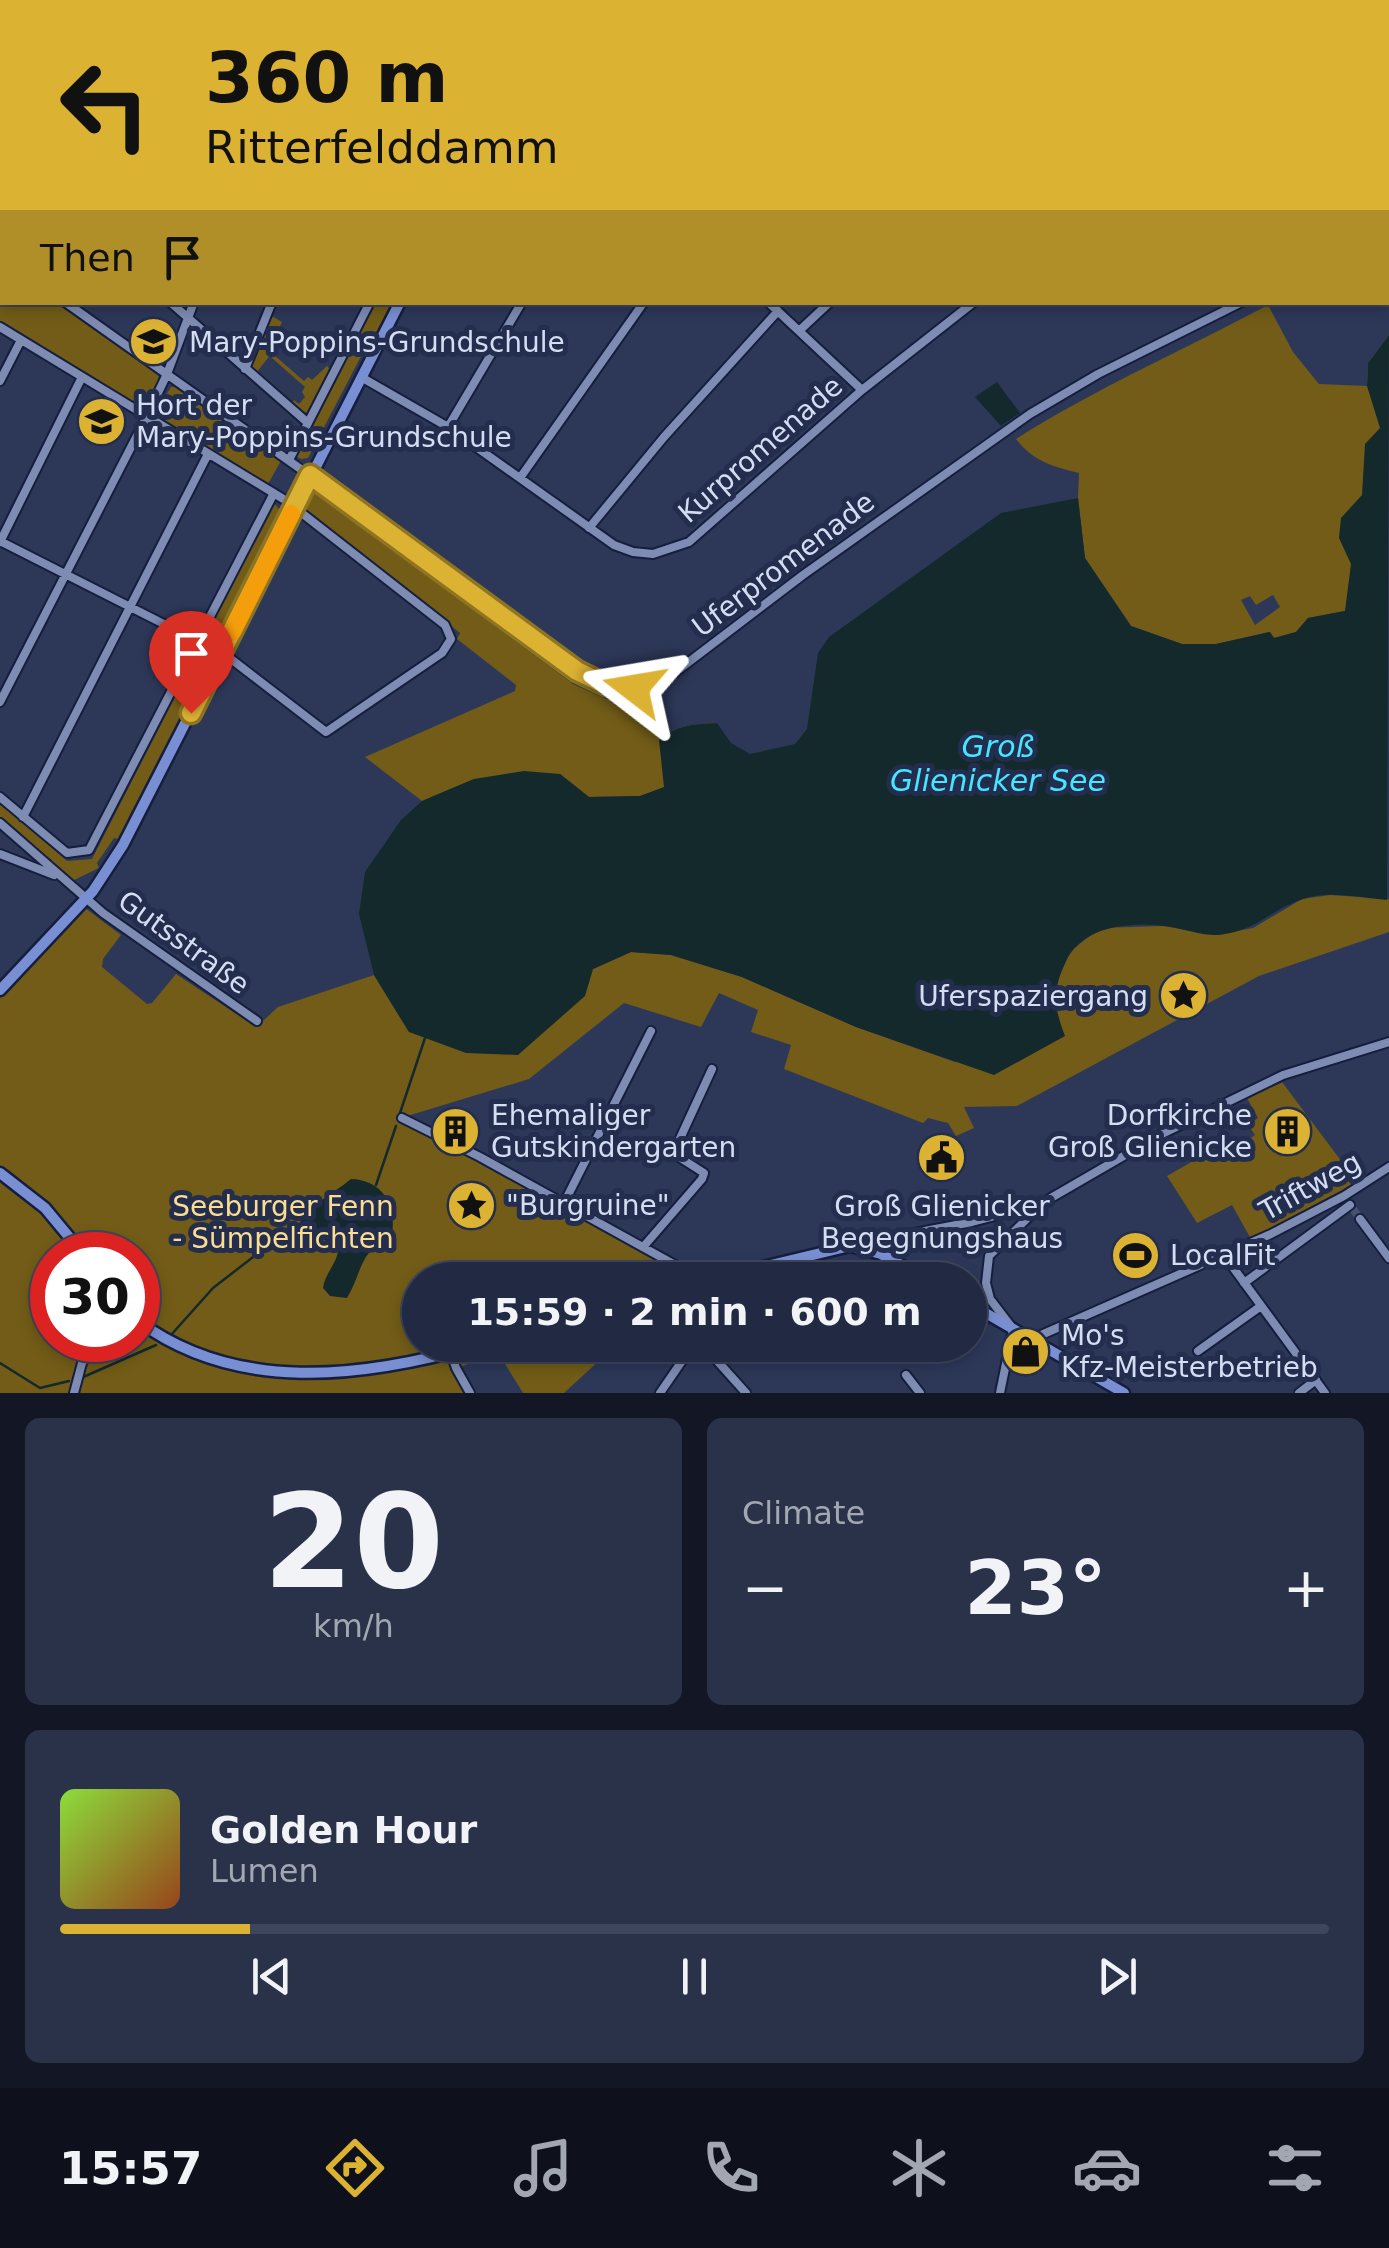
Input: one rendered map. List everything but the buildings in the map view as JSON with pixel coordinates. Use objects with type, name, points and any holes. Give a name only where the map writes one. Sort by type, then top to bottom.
[{"type":"main road","points":[[0,990],[86,898],[123,845],[398,305]]},
{"type":"main road","points":[[0,1174],[45,1208],[65,1232]]},
{"type":"main road","points":[[789,1262],[840,1247],[864,1247],[894,1262]]},
{"type":"main road","points":[[987,1314],[1103,1388],[1124,1393]]},
{"type":"main road","points":[[160,1342],[206,1370]]},
{"type":"main road","points":[[325,1385],[416,1362]]},
{"type":"street","name":"Uferpromenade","points":[[70,305],[586,677],[618,688],[646,687],[673,674],[862,532],[1030,414],[1098,374],[1236,305]]},
{"type":"street","points":[[173,305],[308,423]]},
{"type":"street","points":[[0,702],[147,416],[193,305]]},
{"type":"street","points":[[246,368],[271,305]]},
{"type":"street","points":[[289,460],[368,305]]},
{"type":"street","points":[[448,427],[520,305]]},
{"type":"street","points":[[520,478],[642,305]]},
{"type":"street","points":[[771,305],[862,390]]},
{"type":"street","points":[[800,330],[827,305]]},
{"type":"street","name":"Kurpromenade","points":[[362,377],[448,427],[614,545],[653,554],[680,547],[961,306]]},
{"type":"street","points":[[589,528],[778,311]]},
{"type":"street","points":[[0,327],[274,493],[294,507],[450,632],[451,639],[442,653],[326,732],[222,653],[0,541],[82,377]]},
{"type":"street","points":[[0,381],[21,340]]},
{"type":"street","points":[[23,817],[208,454]]},
{"type":"street","points":[[0,797],[66,853],[90,850],[274,493]]},
{"type":"street","points":[[0,823],[58,877]]},
{"type":"street","points":[[0,854],[58,877]]},
{"type":"street","name":"Gutsstraße","points":[[58,877],[257,1022]]},
{"type":"street","points":[[564,1203],[651,1031]]},
{"type":"street","points":[[1000,1393],[1012,1328],[990,1298],[986,1283],[990,1256],[1044,1202],[1146,1142],[1269,1082],[1388,1044]]},
{"type":"street","points":[[644,1246],[704,1174],[676,1152],[712,1069]]},
{"type":"street","points":[[402,1118],[671,1262]]},
{"type":"street","name":"Triftweg","points":[[1032,1340],[1149,1285],[1224,1256],[1344,1196],[1389,1166]]},
{"type":"street","points":[[1244,1283],[1352,1207],[1344,1196]]},
{"type":"street","points":[[864,1247],[867,1242],[972,1222],[1044,1202]]},
{"type":"street","points":[[1360,1219],[1389,1258]]},
{"type":"street","points":[[1224,1256],[1325,1393]]},
{"type":"street","points":[[1198,1352],[1261,1306]]},
{"type":"street","points":[[74,1393],[83,1362]]},
{"type":"street","points":[[454,1362],[470,1393]]},
{"type":"street","points":[[660,1393],[681,1362]]},
{"type":"street","points":[[718,1362],[746,1393]]},
{"type":"street","points":[[906,1375],[920,1393]]},
{"type":"street","points":[[1299,1393],[1316,1380]]},
{"type":"green space","points":[[0,305],[64,305],[158,371],[159,381],[147,404],[136,404],[0,321]]},
{"type":"green space","points":[[372,305],[394,305],[375,342],[369,341],[308,458],[301,459],[297,452]]},
{"type":"green space","points":[[1268,305],[1293,352],[1319,384],[1367,386],[1368,363],[1389,335],[1387,412],[1363,545],[1345,611],[1308,618],[1296,632],[1274,638],[1269,632],[1216,644],[1182,644],[1131,626],[1085,558],[1079,473],[1037,458],[1016,439],[1109,386]],"holes":[[[1273,595],[1280,607],[1255,625],[1241,600],[1250,596],[1256,605]]]},
{"type":"green space","points":[[272,316],[282,322],[271,346],[275,349],[256,373],[252,366]]},
{"type":"green space","points":[[274,355],[304,381],[308,377],[312,380],[327,366],[330,369],[308,414],[292,404],[294,400],[299,404],[305,397],[305,387],[272,358]]},
{"type":"green space","points":[[171,387],[179,387],[282,459],[268,484],[160,419],[157,410]]},
{"type":"green space","points":[[314,488],[327,491],[324,499],[573,684],[606,699],[645,701],[659,739],[686,726],[717,723],[690,780],[640,796],[589,797],[560,774],[474,779],[422,801],[365,757],[515,691],[516,685],[457,639],[460,633],[303,509]]},
{"type":"green space","points":[[273,502],[285,516],[222,643],[206,636],[206,631]]},
{"type":"green space","points":[[199,650],[215,658],[131,822],[118,839],[114,838],[97,863],[99,868],[70,882],[0,819],[0,801],[67,861],[92,859]]},
{"type":"green space","name":"Seeburger Fenn - Sümpelfichten","points":[[1330,895],[1389,899],[1389,932],[1259,976],[1017,1106],[964,1107],[974,1128],[956,1136],[948,1123],[928,1118],[923,1123],[784,1069],[791,1045],[751,1032],[758,1010],[719,993],[701,1027],[624,1003],[529,1079],[404,1117],[679,1262],[402,1262],[402,1362],[474,1362],[456,1368],[469,1393],[0,1393],[0,998],[85,908],[121,935],[103,959],[102,967],[147,1004],[176,974],[253,1025],[278,1007],[374,975],[409,1032],[593,969],[631,952],[671,955],[742,977],[856,1027],[955,1062],[1056,1012],[1056,984],[1070,952],[1099,928],[1163,926],[1215,935],[1253,928],[1302,899]]},
{"type":"green space","points":[[1282,1082],[1357,1182],[1251,1239],[1232,1205],[1197,1223],[1167,1176],[1214,1149],[1221,1159],[1255,1135],[1248,1125],[1258,1118],[1247,1098]]},
{"type":"green space","points":[[504,1362],[598,1362],[564,1393],[523,1393]]},
{"type":"water","name":"Groß Glienicker See","points":[[1389,335],[1387,900],[1313,896],[1244,929],[1219,935],[1151,925],[1122,926],[1095,934],[1073,950],[1058,983],[1057,1008],[1065,1036],[994,1075],[856,1027],[742,977],[671,955],[631,952],[593,969],[585,996],[518,1055],[466,1053],[409,1032],[374,975],[359,914],[365,872],[401,820],[422,801],[474,779],[524,771],[560,774],[589,797],[640,796],[664,787],[659,740],[693,725],[717,723],[731,743],[750,754],[795,744],[807,729],[818,653],[829,637],[1001,513],[1078,498],[1085,558],[1131,626],[1182,644],[1216,644],[1270,632],[1274,638],[1296,632],[1308,618],[1345,611],[1351,564],[1339,538],[1341,518],[1362,495],[1365,444],[1380,428],[1367,386],[1368,363]]},
{"type":"water","points":[[997,382],[1020,413],[1001,426],[975,397]]},
{"type":"water","points":[[351,1179],[373,1185],[386,1198],[393,1228],[391,1239],[367,1255],[347,1298],[330,1296],[323,1288],[338,1245],[317,1237],[308,1241],[295,1234],[311,1210]]},
{"type":"waterway","points":[[400,1113],[425,1038]]},
{"type":"waterway","points":[[376,1185],[396,1126]]},
{"type":"waterway","points":[[171,1335],[213,1288],[257,1254],[301,1237]]},
{"type":"waterway","points":[[81,1378],[117,1362]]},
{"type":"waterway","points":[[0,1363],[40,1388],[69,1381]]},
{"type":"tunnel","points":[[1353,1209],[1360,1219]]},
{"type":"slow traffic","points":[[232,632],[291,514]]},
{"type":"place","name":"Mary-Poppins-Grundschule","points":[[154,342]]},
{"type":"place","name":"Hort der Mary-Poppins-Grundschule","points":[[101,421]]},
{"type":"place","name":"Uferspaziergang","points":[[1183,996]]},
{"type":"place","name":"Ehemaliger Gutskindergarten","points":[[456,1131]]},
{"type":"place","name":"Dorfkirche Groß Glienicke","points":[[1287,1131]]},
{"type":"place","name":"Groß Glienicker Begegnungshaus","points":[[942,1158]]},
{"type":"place","name":"\"Burgruine\"","points":[[471,1205]]},
{"type":"place","name":"LocalFit","points":[[1135,1255]]},
{"type":"place","name":"Mo's Kfz-Meisterbetrieb","points":[[1026,1351]]},
{"type":"route","points":[[191,713],[310,475],[586,677],[618,688],[634,688]]}]
